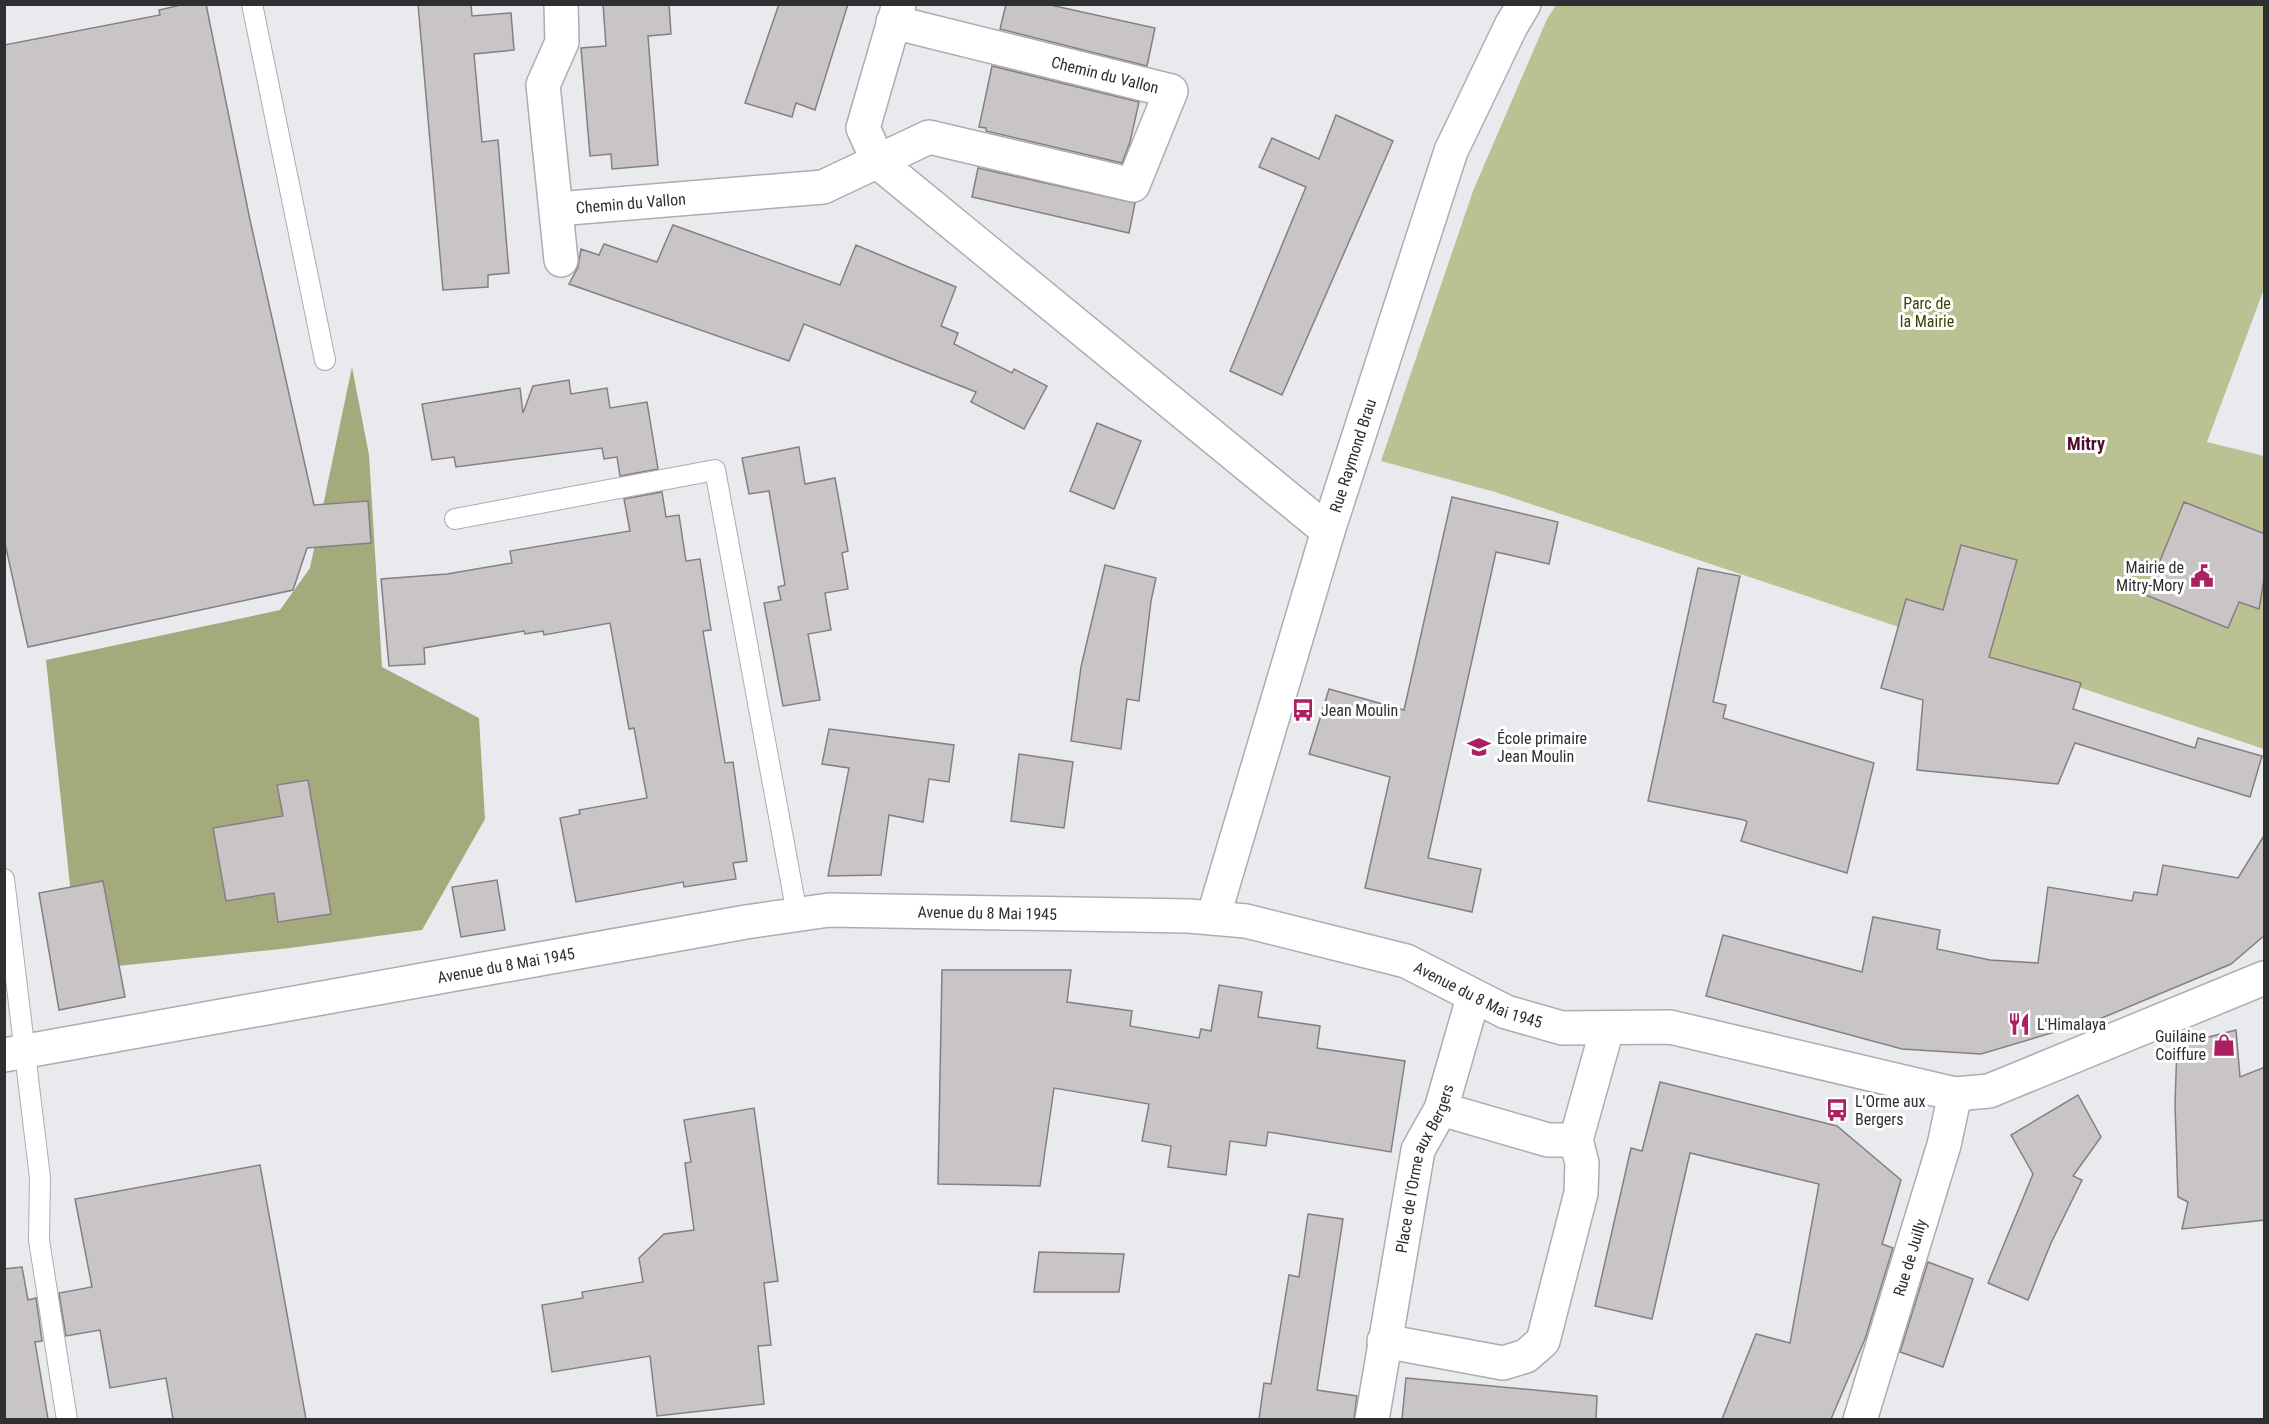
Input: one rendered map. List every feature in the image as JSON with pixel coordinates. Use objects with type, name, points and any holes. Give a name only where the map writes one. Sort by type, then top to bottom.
[{"type":"street","name":"Chemin du Vallon","points":[[561,4],[562,42],[543,85],[561,260]]},
{"type":"street","name":"Rue Raymond Brau","points":[[1213,918],[1328,531],[1451,151],[1513,12]]},
{"type":"street","name":"Chemin du Vallon","points":[[557,209],[823,187],[879,163],[929,137],[1133,184],[1171,91],[896,14],[863,128],[879,163],[1328,531]]},
{"type":"street","name":"Avenue du 8 Mai 1945","points":[[15,1053],[829,910],[1213,918],[1246,921],[1406,961],[1428,970],[1473,998],[1506,1012],[1562,1028],[1670,1027],[1955,1094],[1989,1091],[2265,978]]},
{"type":"street","name":"Place de l'Orme aux Bergers","points":[[1372,1419],[1418,1150],[1441,1109],[1473,998]]},
{"type":"street","points":[[1384,1341],[1503,1363],[1526,1356],[1543,1341],[1581,1193],[1582,1163],[1576,1140],[1607,1029]]},
{"type":"street","name":"Rue de Juilly","points":[[1860,1419],[1944,1145],[1955,1094]]},
{"type":"street","points":[[1441,1109],[1548,1140],[1576,1140]]},
{"type":"lane","points":[[252,4],[325,360]]},
{"type":"lane","points":[[455,519],[716,470],[797,914]]},
{"type":"lane","points":[[4,879],[15,1053],[40,1178],[39,1240],[67,1419]]},
{"type":"green space","name":"Parc de la Mairie","points":[[1556,5],[2264,5],[2264,289],[2207,442],[2264,456],[2264,749],[1495,492],[1381,461],[1473,191],[1547,19]]},
{"type":"green space","points":[[352,367],[369,455],[382,667],[479,718],[485,819],[422,930],[290,948],[79,970],[46,660],[280,610],[310,568]]},
{"type":"building","points":[[185,4],[206,4],[250,220],[314,505],[368,501],[371,543],[307,548],[293,590],[28,647],[4,539],[4,45],[160,15],[159,10]]},
{"type":"building","points":[[418,4],[471,4],[472,16],[511,13],[514,50],[474,54],[482,142],[498,140],[509,273],[488,275],[488,287],[443,290]]},
{"type":"building","points":[[603,4],[669,4],[671,34],[648,36],[658,165],[612,169],[611,154],[590,156],[581,48],[606,46]]},
{"type":"building","points":[[779,4],[848,4],[815,110],[796,103],[792,117],[745,103]]},
{"type":"building","points":[[1006,4],[1046,4],[1155,28],[1147,66],[1000,29]]},
{"type":"building","points":[[992,66],[1139,102],[1130,142],[1122,163],[986,131],[986,128],[979,127]]},
{"type":"building","points":[[1336,115],[1393,141],[1282,395],[1230,371],[1306,187],[1259,167],[1272,138],[1319,159]]},
{"type":"building","points":[[978,168],[1135,203],[1129,233],[972,197]]},
{"type":"building","points":[[673,225],[840,285],[856,245],[956,287],[941,326],[958,333],[954,344],[1012,373],[1014,369],[1047,386],[1024,429],[971,402],[976,392],[804,324],[789,361],[569,284],[578,267],[581,249],[599,255],[604,244],[657,262]]},
{"type":"building","points":[[569,380],[571,394],[607,388],[610,408],[647,402],[658,469],[620,476],[617,457],[604,459],[602,448],[456,467],[454,457],[432,460],[422,404],[520,388],[523,413],[533,386]]},
{"type":"building","points":[[1097,423],[1141,441],[1114,509],[1070,491]]},
{"type":"building","points":[[799,447],[805,484],[835,478],[848,551],[842,553],[848,589],[825,593],[831,630],[808,634],[820,700],[783,706],[764,603],[781,600],[778,587],[785,585],[769,491],[749,494],[742,458]]},
{"type":"building","points":[[662,492],[666,517],[679,515],[686,561],[700,559],[711,630],[703,631],[725,763],[733,762],[747,861],[733,863],[736,879],[684,887],[683,882],[576,902],[560,818],[580,814],[579,810],[647,798],[634,728],[629,729],[610,623],[544,635],[543,631],[525,634],[524,631],[424,648],[425,664],[389,666],[381,579],[447,574],[512,563],[510,551],[630,531],[624,499]]},
{"type":"building","points":[[1452,497],[1558,522],[1549,564],[1496,552],[1428,858],[1481,869],[1472,912],[1365,888],[1390,777],[1309,754],[1329,689],[1404,710]]},
{"type":"building","name":"Mairie de Mitry-Mory","points":[[2184,502],[2265,534],[2265,572],[2259,609],[2239,602],[2228,628],[2146,595]]},
{"type":"building","points":[[1961,545],[2017,560],[1989,657],[2081,683],[2073,709],[2195,748],[2198,738],[2262,756],[2250,797],[2075,743],[2058,784],[1917,770],[1923,700],[1881,688],[1906,599],[1943,610]]},
{"type":"building","points":[[1105,565],[1156,578],[1151,601],[1139,701],[1127,699],[1121,749],[1071,741],[1081,667]]},
{"type":"building","points":[[1698,568],[1740,576],[1713,702],[1726,705],[1723,718],[1874,763],[1847,873],[1741,841],[1747,822],[1744,820],[1648,801]]},
{"type":"building","points":[[829,729],[954,745],[949,782],[929,779],[923,822],[889,815],[881,875],[828,876],[849,768],[822,764]]},
{"type":"building","points":[[1019,754],[1073,762],[1064,828],[1011,821]]},
{"type":"building","points":[[308,780],[331,914],[278,922],[274,893],[226,901],[213,828],[283,816],[277,785]]},
{"type":"building","points":[[2265,834],[2265,935],[2231,964],[2102,1018],[1981,1054],[1902,1049],[1706,996],[1723,935],[1862,972],[1873,917],[1940,930],[1937,949],[1990,960],[2038,963],[2048,887],[2132,901],[2134,892],[2157,895],[2163,865],[2238,878]]},
{"type":"building","points":[[497,880],[505,930],[461,937],[452,887]]},
{"type":"building","points":[[103,881],[125,997],[59,1010],[39,893]]},
{"type":"building","points":[[942,970],[1071,970],[1067,1002],[1132,1011],[1130,1026],[1199,1038],[1201,1029],[1211,1031],[1219,985],[1262,992],[1258,1017],[1320,1026],[1317,1048],[1405,1061],[1391,1152],[1268,1132],[1266,1146],[1230,1141],[1226,1175],[1168,1167],[1171,1146],[1142,1141],[1149,1104],[1054,1088],[1040,1186],[938,1184]]},
{"type":"building","points":[[2236,1030],[2240,1077],[2265,1067],[2265,1220],[2182,1229],[2188,1202],[2178,1197],[2175,1105],[2177,1045]]},
{"type":"building","points":[[1660,1082],[1837,1126],[1901,1180],[1882,1244],[1893,1248],[1865,1339],[1831,1419],[1722,1419],[1756,1334],[1790,1343],[1819,1184],[1690,1153],[1652,1319],[1595,1306],[1631,1148],[1642,1151]]},
{"type":"building","points":[[2078,1095],[2101,1137],[2073,1176],[2082,1180],[2051,1243],[2028,1300],[1988,1283],[2033,1174],[2011,1135]]},
{"type":"building","points":[[754,1108],[778,1281],[764,1283],[771,1345],[758,1346],[764,1404],[657,1416],[650,1356],[552,1372],[542,1305],[583,1298],[582,1292],[643,1282],[639,1258],[664,1234],[694,1230],[685,1163],[691,1162],[684,1120]]},
{"type":"building","points":[[260,1165],[306,1419],[173,1419],[166,1378],[110,1388],[100,1330],[66,1336],[59,1293],[92,1287],[75,1199]]},
{"type":"building","points":[[1308,1214],[1343,1219],[1317,1390],[1357,1396],[1354,1419],[1259,1419],[1264,1383],[1271,1384],[1289,1275],[1299,1277]]},
{"type":"building","points":[[1039,1252],[1124,1254],[1119,1292],[1034,1292]]},
{"type":"building","points":[[1928,1262],[1973,1279],[1943,1367],[1900,1352]]},
{"type":"building","points":[[22,1267],[28,1300],[36,1298],[42,1341],[35,1342],[48,1419],[4,1419],[4,1269]]},
{"type":"building","points":[[1406,1378],[1597,1396],[1596,1419],[1402,1419]]},
{"type":"place","name":"Mairie de Mitry-Mory","points":[[2202,576]]},
{"type":"place","name":"Jean Moulin","points":[[1303,710]]},
{"type":"place","name":"École primaire Jean Moulin","points":[[1479,747]]},
{"type":"place","name":"L'Himalaya","points":[[2019,1024]]},
{"type":"place","name":"Guilaine Coiffure","points":[[2224,1045]]},
{"type":"place","name":"L'Orme aux Bergers","points":[[1837,1110]]},
{"type":"district","name":"Mitry","points":[[2086,443]]}]
